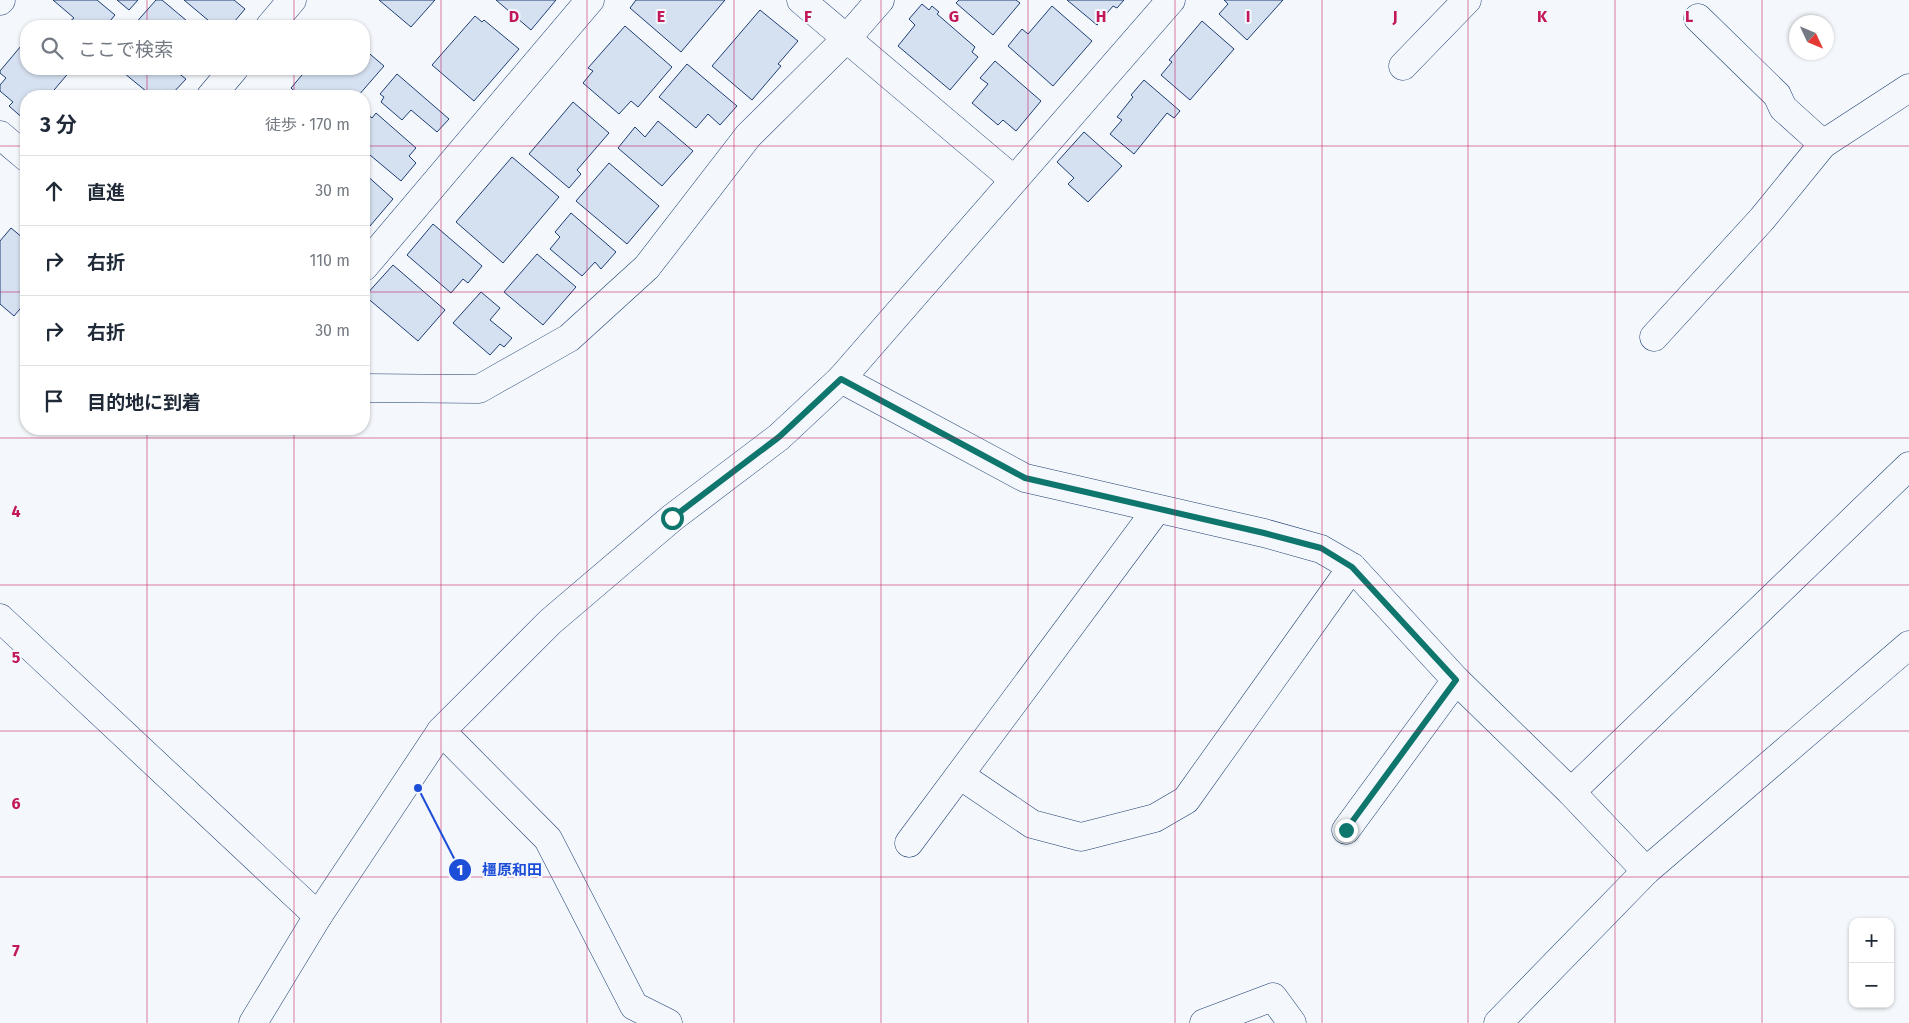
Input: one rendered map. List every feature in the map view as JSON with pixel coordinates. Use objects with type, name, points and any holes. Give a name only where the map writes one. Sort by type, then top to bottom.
[{"type":"street","points":[[275,20],[292,0]]},
{"type":"street","points":[[370,260],[590,0]]},
{"type":"street","points":[[801,0],[1014,180]]},
{"type":"street","points":[[370,388],[479,389],[568,338],[647,267],[748,136],[847,38],[880,0]]},
{"type":"street","points":[[253,1023],[318,916],[441,731],[550,622],[672,518],[779,437],[841,379],[1171,0]]},
{"type":"street","points":[[1403,66],[1467,0]]},
{"type":"street","points":[[1698,18],[1777,95],[1783,108],[1824,144]]},
{"type":"street","points":[[216,90],[229,75]]},
{"type":"street","points":[[1654,337],[1762,219],[1824,144],[1909,88]]},
{"type":"street","points":[[0,135],[20,152]]},
{"type":"street","points":[[841,379],[1025,478],[1321,548],[1352,567],[1456,680],[1571,792],[1646,870]]},
{"type":"street","points":[[1571,792],[1909,466]]},
{"type":"street","points":[[909,843],[961,776],[1157,509]]},
{"type":"street","points":[[961,776],[1032,824],[1081,837],[1155,818],[1186,800],[1352,567]]},
{"type":"street","points":[[0,618],[318,916]]},
{"type":"street","points":[[1498,1023],[1646,870],[1909,645]]},
{"type":"street","points":[[1346,830],[1456,680]]},
{"type":"street","points":[[441,731],[548,839],[634,1006],[668,1023]]},
{"type":"street","points":[[1204,1023],[1273,997],[1292,1023]]},
{"type":"building","points":[[53,0],[97,0],[115,15],[111,20],[72,20],[74,18]]},
{"type":"building","points":[[117,0],[138,0],[129,10]]},
{"type":"building","points":[[156,0],[162,0],[186,20],[138,20]]},
{"type":"building","points":[[184,0],[234,0],[245,9],[236,20],[208,20]]},
{"type":"building","points":[[379,0],[435,0],[411,27]]},
{"type":"building","points":[[496,0],[556,0],[531,30]]},
{"type":"building","points":[[636,0],[725,0],[681,52],[630,8]]},
{"type":"building","points":[[959,0],[1016,0],[1020,3],[993,35],[956,3]]},
{"type":"building","points":[[1067,0],[1124,0],[1117,8],[1113,6],[1097,25]]},
{"type":"building","points":[[1224,0],[1283,0],[1247,40],[1219,14],[1228,4]]},
{"type":"building","points":[[922,4],[929,10],[932,6],[939,12],[937,14],[975,47],[972,52],[978,57],[950,90],[898,46],[915,25],[909,19]]},
{"type":"building","points":[[1052,6],[1092,41],[1053,86],[1008,46],[1022,29],[1028,34]]},
{"type":"building","points":[[760,10],[798,41],[778,64],[781,66],[752,100],[712,66]]},
{"type":"building","points":[[475,16],[482,22],[484,20],[519,49],[474,101],[432,65]]},
{"type":"building","points":[[1202,21],[1234,49],[1190,100],[1161,75],[1172,62],[1169,60]]},
{"type":"building","points":[[625,26],[672,67],[638,107],[631,101],[619,114],[583,83],[593,71],[588,68]]},
{"type":"building","points":[[20,47],[20,75],[67,75],[54,90],[20,90],[20,116],[9,106],[13,102],[0,91],[0,85],[6,78],[0,71]]},
{"type":"building","points":[[370,54],[384,66],[363,90],[293,90],[291,88],[302,75],[370,75]]},
{"type":"building","points":[[995,61],[1041,101],[1016,131],[1003,120],[998,125],[972,103],[988,84],[980,78]]},
{"type":"building","points":[[687,64],[737,106],[720,125],[708,114],[696,128],[659,97]]},
{"type":"building","points":[[397,74],[449,119],[437,132],[411,110],[402,120],[381,102],[384,97],[380,94]]},
{"type":"building","points":[[126,75],[181,75],[186,79],[176,90],[145,90]]},
{"type":"building","points":[[1144,80],[1180,111],[1174,118],[1167,113],[1134,154],[1110,134],[1122,120],[1117,117],[1133,97],[1131,95]]},
{"type":"building","points":[[573,102],[609,133],[577,170],[581,174],[569,188],[529,154]]},
{"type":"building","points":[[376,113],[416,148],[409,156],[416,163],[401,181],[370,155],[370,116],[372,118]]},
{"type":"building","points":[[658,121],[693,151],[662,186],[618,148],[635,127],[645,137]]},
{"type":"building","points":[[1084,132],[1122,166],[1088,202],[1068,184],[1074,178],[1057,162]]},
{"type":"building","points":[[512,157],[559,197],[503,263],[456,222]]},
{"type":"building","points":[[609,163],[659,206],[627,244],[576,201]]},
{"type":"building","points":[[370,178],[393,199],[370,226]]},
{"type":"building","points":[[571,213],[616,252],[601,269],[595,262],[582,276],[550,249],[560,237],[555,232]]},
{"type":"building","points":[[433,224],[482,266],[468,283],[463,279],[451,293],[407,255]]},
{"type":"building","points":[[11,228],[20,236],[20,309],[14,316],[0,304],[0,241]]},
{"type":"building","points":[[537,254],[576,287],[543,325],[504,292]]},
{"type":"building","points":[[393,265],[445,310],[418,341],[370,300],[370,290]]},
{"type":"building","points":[[481,292],[500,308],[490,320],[512,338],[504,347],[500,344],[490,355],[453,323]]},
{"type":"place","name":"橿原和田","points":[[418,788]]},
{"type":"route","points":[[672,518],[779,437],[841,379],[1025,478],[1321,548],[1352,567],[1456,680],[1346,830]]}]
